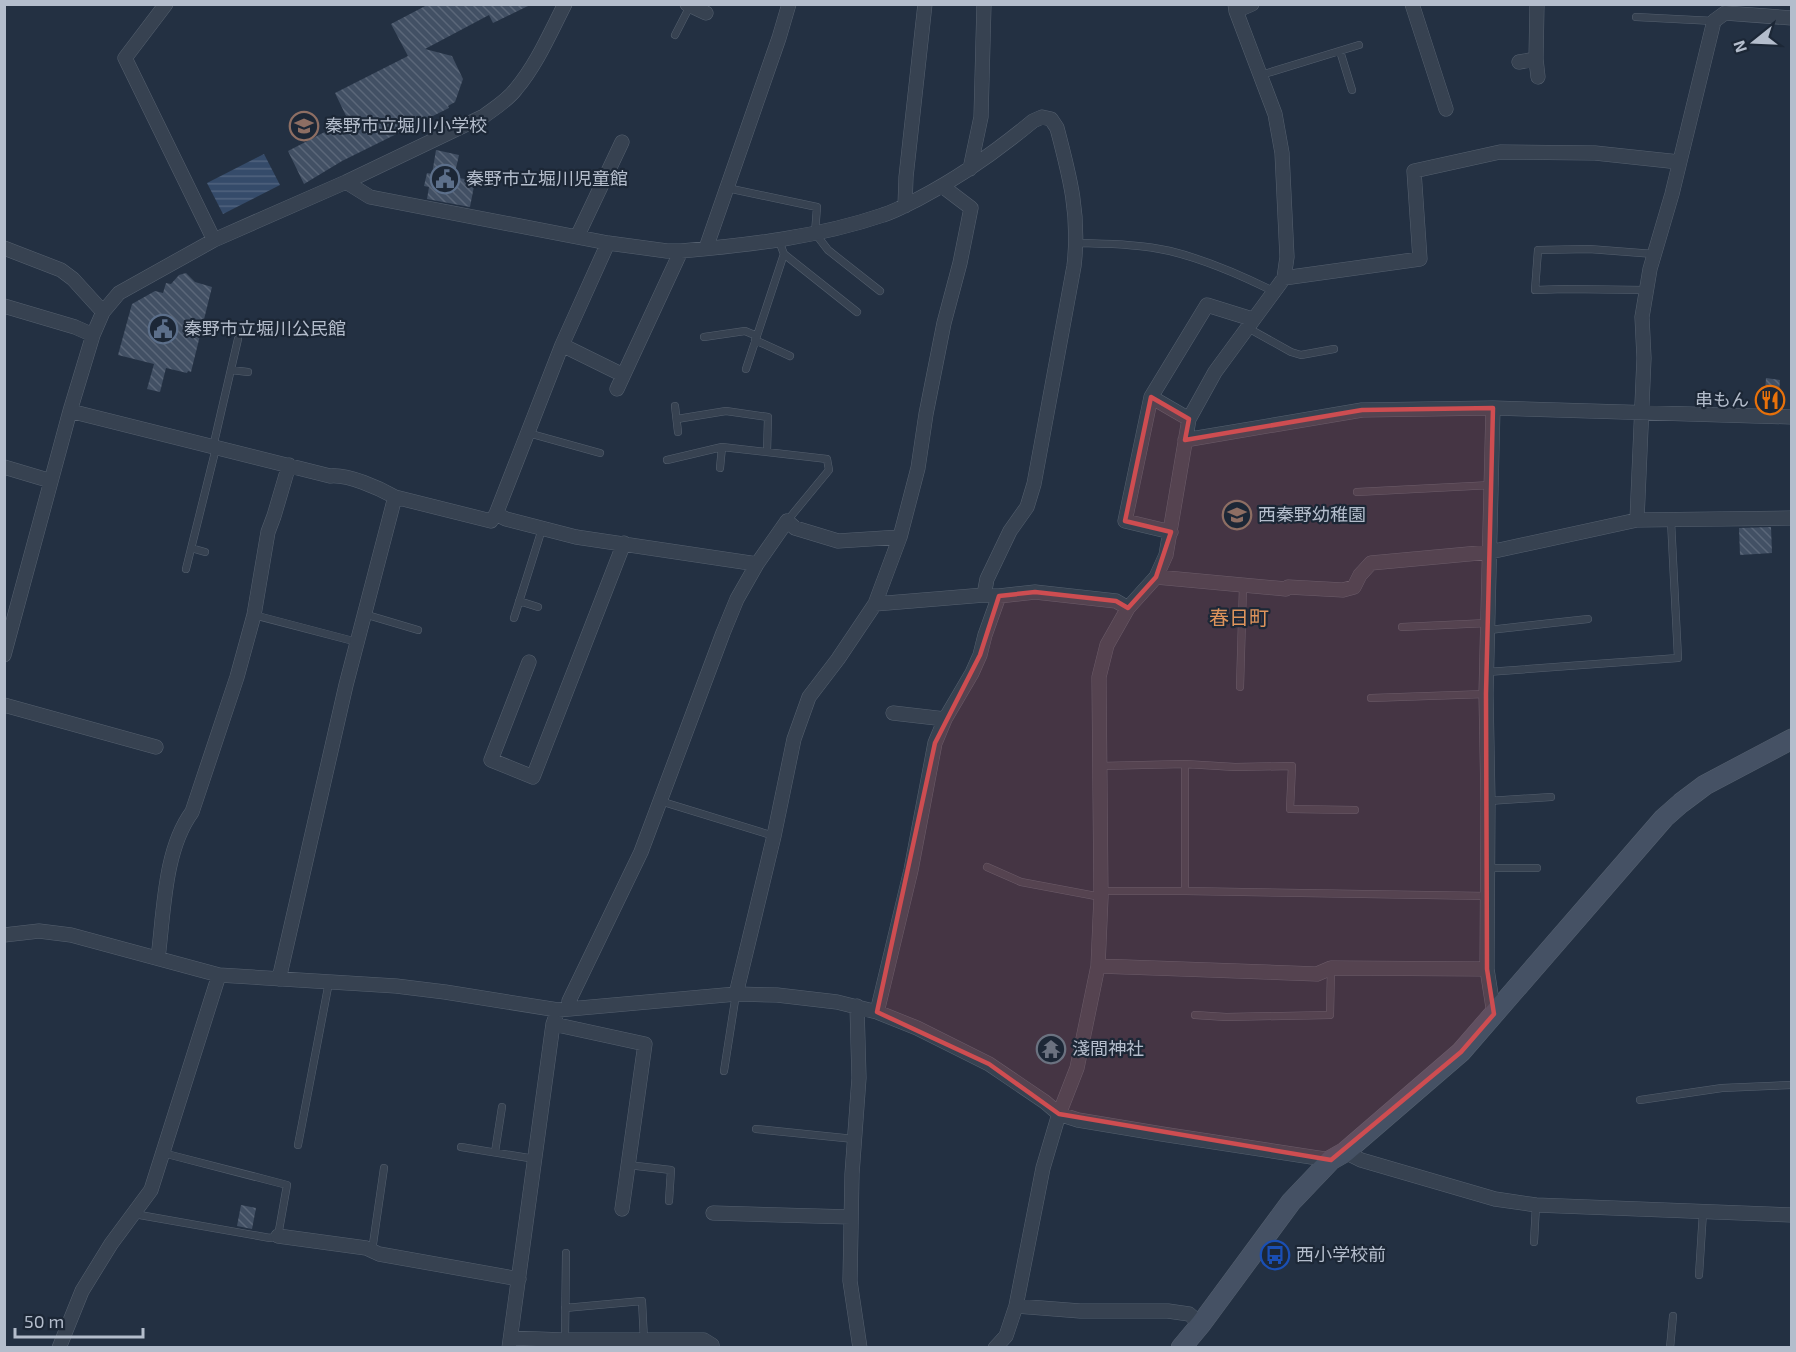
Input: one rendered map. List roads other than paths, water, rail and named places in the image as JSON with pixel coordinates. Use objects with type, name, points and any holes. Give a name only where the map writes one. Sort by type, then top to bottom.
[{"type":"street","points":[[166,4],[125,58],[214,240]]},
{"type":"street","points":[[4,655],[70,411],[93,335],[103,312],[120,294],[214,240],[346,182],[484,116],[505,101],[516,89],[534,63],[565,4]]},
{"type":"street","points":[[706,248],[789,4]]},
{"type":"street","points":[[905,206],[906,177],[926,4]]},
{"type":"street","points":[[970,169],[981,117],[984,4]]},
{"type":"street","points":[[995,1347],[1006,1336],[1016,1306],[1043,1168],[1059,1114],[1077,1068],[1098,966],[1101,894],[1099,677],[1107,645],[1128,608],[1156,577],[1166,555],[1189,419],[1215,372],[1284,279],[1287,257],[1282,153],[1275,114],[1235,8],[1252,4]]},
{"type":"street","points":[[1412,4],[1446,109]]},
{"type":"street","points":[[1537,4],[1538,77]]},
{"type":"street","points":[[688,5],[706,14]]},
{"type":"street","points":[[1637,520],[1644,358],[1642,317],[1646,290],[1719,14],[1791,18]]},
{"type":"street","points":[[1519,62],[1536,59]]},
{"type":"street","points":[[346,182],[370,197],[608,243],[681,251],[779,241],[884,215],[905,206],[970,169],[1033,121],[1042,117],[1051,119],[1057,129],[1074,195],[1077,243],[1034,484],[1027,507],[1010,531],[987,579],[984,595]]},
{"type":"street","points":[[577,237],[622,142]]},
{"type":"street","points":[[1284,279],[1420,259],[1414,171],[1500,152],[1595,153],[1679,162]]},
{"type":"street","points":[[736,994],[774,836],[794,739],[809,697],[875,604],[900,537],[918,468],[944,323],[960,264],[971,208],[942,186]]},
{"type":"street","points":[[70,411],[330,476],[338,475],[383,490],[395,497],[491,521],[496,514],[562,345],[608,243]]},
{"type":"street","points":[[4,248],[61,270],[73,279],[103,312]]},
{"type":"street","points":[[617,389],[681,251]]},
{"type":"street","points":[[1171,532],[1125,521],[1151,397],[1207,305],[1250,323]]},
{"type":"street","points":[[4,306],[75,327],[93,335]]},
{"type":"street","points":[[562,345],[622,375]]},
{"type":"street","points":[[1151,397],[1189,419]]},
{"type":"street","points":[[1493,408],[1486,694],[1487,969],[1494,1014]]},
{"type":"street","points":[[1185,440],[1362,410],[1493,408],[1791,417]]},
{"type":"street","points":[[158,958],[165,897],[176,843],[183,825],[192,812],[237,677],[254,615],[268,532],[289,465]]},
{"type":"street","points":[[4,466],[51,481]]},
{"type":"street","points":[[279,979],[346,685],[395,497]]},
{"type":"street","points":[[496,514],[506,519],[576,537],[757,564]]},
{"type":"street","points":[[1156,577],[1286,589],[1288,587],[1343,590],[1354,587],[1371,562],[1491,552],[1637,520],[1791,518]]},
{"type":"street","points":[[712,1347],[704,1340],[565,1340],[510,1343],[535,1159],[560,1015],[569,1001],[641,852],[737,599],[757,564],[787,521],[795,528],[838,541],[900,537]]},
{"type":"street","points":[[529,662],[491,760],[532,777],[624,543]]},
{"type":"street","points":[[875,604],[1035,592],[1116,601],[1128,608]]},
{"type":"street","points":[[877,1012],[911,870],[935,743],[945,719],[976,664],[999,596]]},
{"type":"street","points":[[4,705],[156,747]]},
{"type":"street","points":[[893,713],[945,719]]},
{"type":"street","points":[[1181,1347],[1201,1324],[1291,1202],[1338,1156],[1461,1052],[1664,818],[1705,785],[1791,739]]},
{"type":"street","points":[[4,936],[39,930],[71,935],[219,975],[396,986],[445,992],[560,1015],[645,1044],[622,1209]]},
{"type":"street","points":[[1098,966],[1317,974],[1331,968],[1487,969]]},
{"type":"street","points":[[59,1347],[82,1291],[111,1244],[151,1190],[219,975]]},
{"type":"street","points":[[560,1015],[736,994],[787,996],[837,1002],[877,1012],[917,1028],[989,1064],[1059,1114],[1078,1120],[1162,1134],[1361,1160],[1474,1194],[1536,1205],[1791,1215]]},
{"type":"street","points":[[856,1006],[859,1078],[854,1139],[850,1281],[861,1347]]},
{"type":"street","points":[[713,1213],[851,1217]]},
{"type":"street","points":[[278,1236],[366,1248],[379,1254],[519,1279]]},
{"type":"street","points":[[1016,1306],[1080,1311],[1168,1311],[1189,1314],[1201,1324]]},
{"type":"lane","points":[[675,35],[688,5]]},
{"type":"lane","points":[[1636,17],[1719,14]]},
{"type":"lane","points":[[1261,75],[1359,45]]},
{"type":"lane","points":[[1340,51],[1352,90]]},
{"type":"lane","points":[[727,188],[817,207],[815,233],[828,250],[880,291]]},
{"type":"lane","points":[[779,241],[784,254],[857,312]]},
{"type":"lane","points":[[1077,243],[1124,245],[1169,251],[1222,266],[1275,292]]},
{"type":"lane","points":[[1646,290],[1535,290],[1538,250],[1589,249],[1654,254]]},
{"type":"lane","points":[[746,369],[784,254]]},
{"type":"lane","points":[[1250,323],[1291,352],[1301,355],[1334,349]]},
{"type":"lane","points":[[704,337],[745,332],[790,356]]},
{"type":"lane","points":[[186,569],[238,339]]},
{"type":"lane","points":[[231,370],[248,372]]},
{"type":"lane","points":[[675,406],[678,432]]},
{"type":"lane","points":[[677,419],[726,411],[768,417],[767,452]]},
{"type":"lane","points":[[528,433],[600,453]]},
{"type":"lane","points":[[720,468],[722,447]]},
{"type":"lane","points":[[667,460],[722,447],[827,459],[829,470],[787,521]]},
{"type":"lane","points":[[1357,492],[1492,485]]},
{"type":"lane","points":[[1487,672],[1678,658],[1671,520]]},
{"type":"lane","points":[[514,618],[542,529]]},
{"type":"lane","points":[[191,548],[205,552]]},
{"type":"lane","points":[[1240,687],[1243,586]]},
{"type":"lane","points":[[519,602],[538,607]]},
{"type":"lane","points":[[364,614],[418,630]]},
{"type":"lane","points":[[254,615],[357,642]]},
{"type":"lane","points":[[1402,627],[1488,626],[1588,619]]},
{"type":"lane","points":[[1371,698],[1486,694]]},
{"type":"lane","points":[[1100,766],[1185,764],[1234,767],[1292,766],[1290,809],[1355,810]]},
{"type":"lane","points":[[1185,764],[1185,891]]},
{"type":"lane","points":[[1488,801],[1551,797]]},
{"type":"lane","points":[[660,801],[774,836]]},
{"type":"lane","points":[[987,867],[1021,882],[1101,894],[1185,891],[1488,896]]},
{"type":"lane","points":[[1488,868],[1537,868]]},
{"type":"lane","points":[[1195,1015],[1226,1017],[1330,1015],[1331,968]]},
{"type":"lane","points":[[298,1145],[329,982]]},
{"type":"lane","points":[[724,1071],[736,994]]},
{"type":"lane","points":[[1640,1100],[1722,1089],[1791,1085]]},
{"type":"lane","points":[[495,1152],[502,1107]]},
{"type":"lane","points":[[756,1129],[854,1139]]},
{"type":"lane","points":[[461,1147],[535,1159]]},
{"type":"lane","points":[[134,1214],[270,1238],[278,1236],[287,1185],[163,1153]]},
{"type":"lane","points":[[628,1165],[671,1170],[669,1201]]},
{"type":"lane","points":[[372,1251],[384,1168]]},
{"type":"lane","points":[[1534,1242],[1536,1205]]},
{"type":"lane","points":[[1699,1275],[1702,1212]]},
{"type":"lane","points":[[565,1340],[566,1253]]},
{"type":"lane","points":[[565,1308],[642,1300],[644,1340]]},
{"type":"lane","points":[[1671,1347],[1673,1316]]},
{"type":"water","points":[[264,154],[280,185],[223,214],[207,183]]},
{"type":"place","name":"秦野市立堀川小学校","points":[[304,126]]},
{"type":"place","name":"秦野市立堀川児童館","points":[[445,179]]},
{"type":"place","name":"秦野市立堀川公民館","points":[[163,329]]},
{"type":"place","name":"串もん","points":[[1770,400]]},
{"type":"place","name":"西秦野幼稚園","points":[[1237,515]]},
{"type":"place","name":"淺間神社","points":[[1051,1049]]},
{"type":"place","name":"西小学校前","points":[[1275,1255]]},
{"type":"district","name":"春日町","points":[[1239,618]]}]
